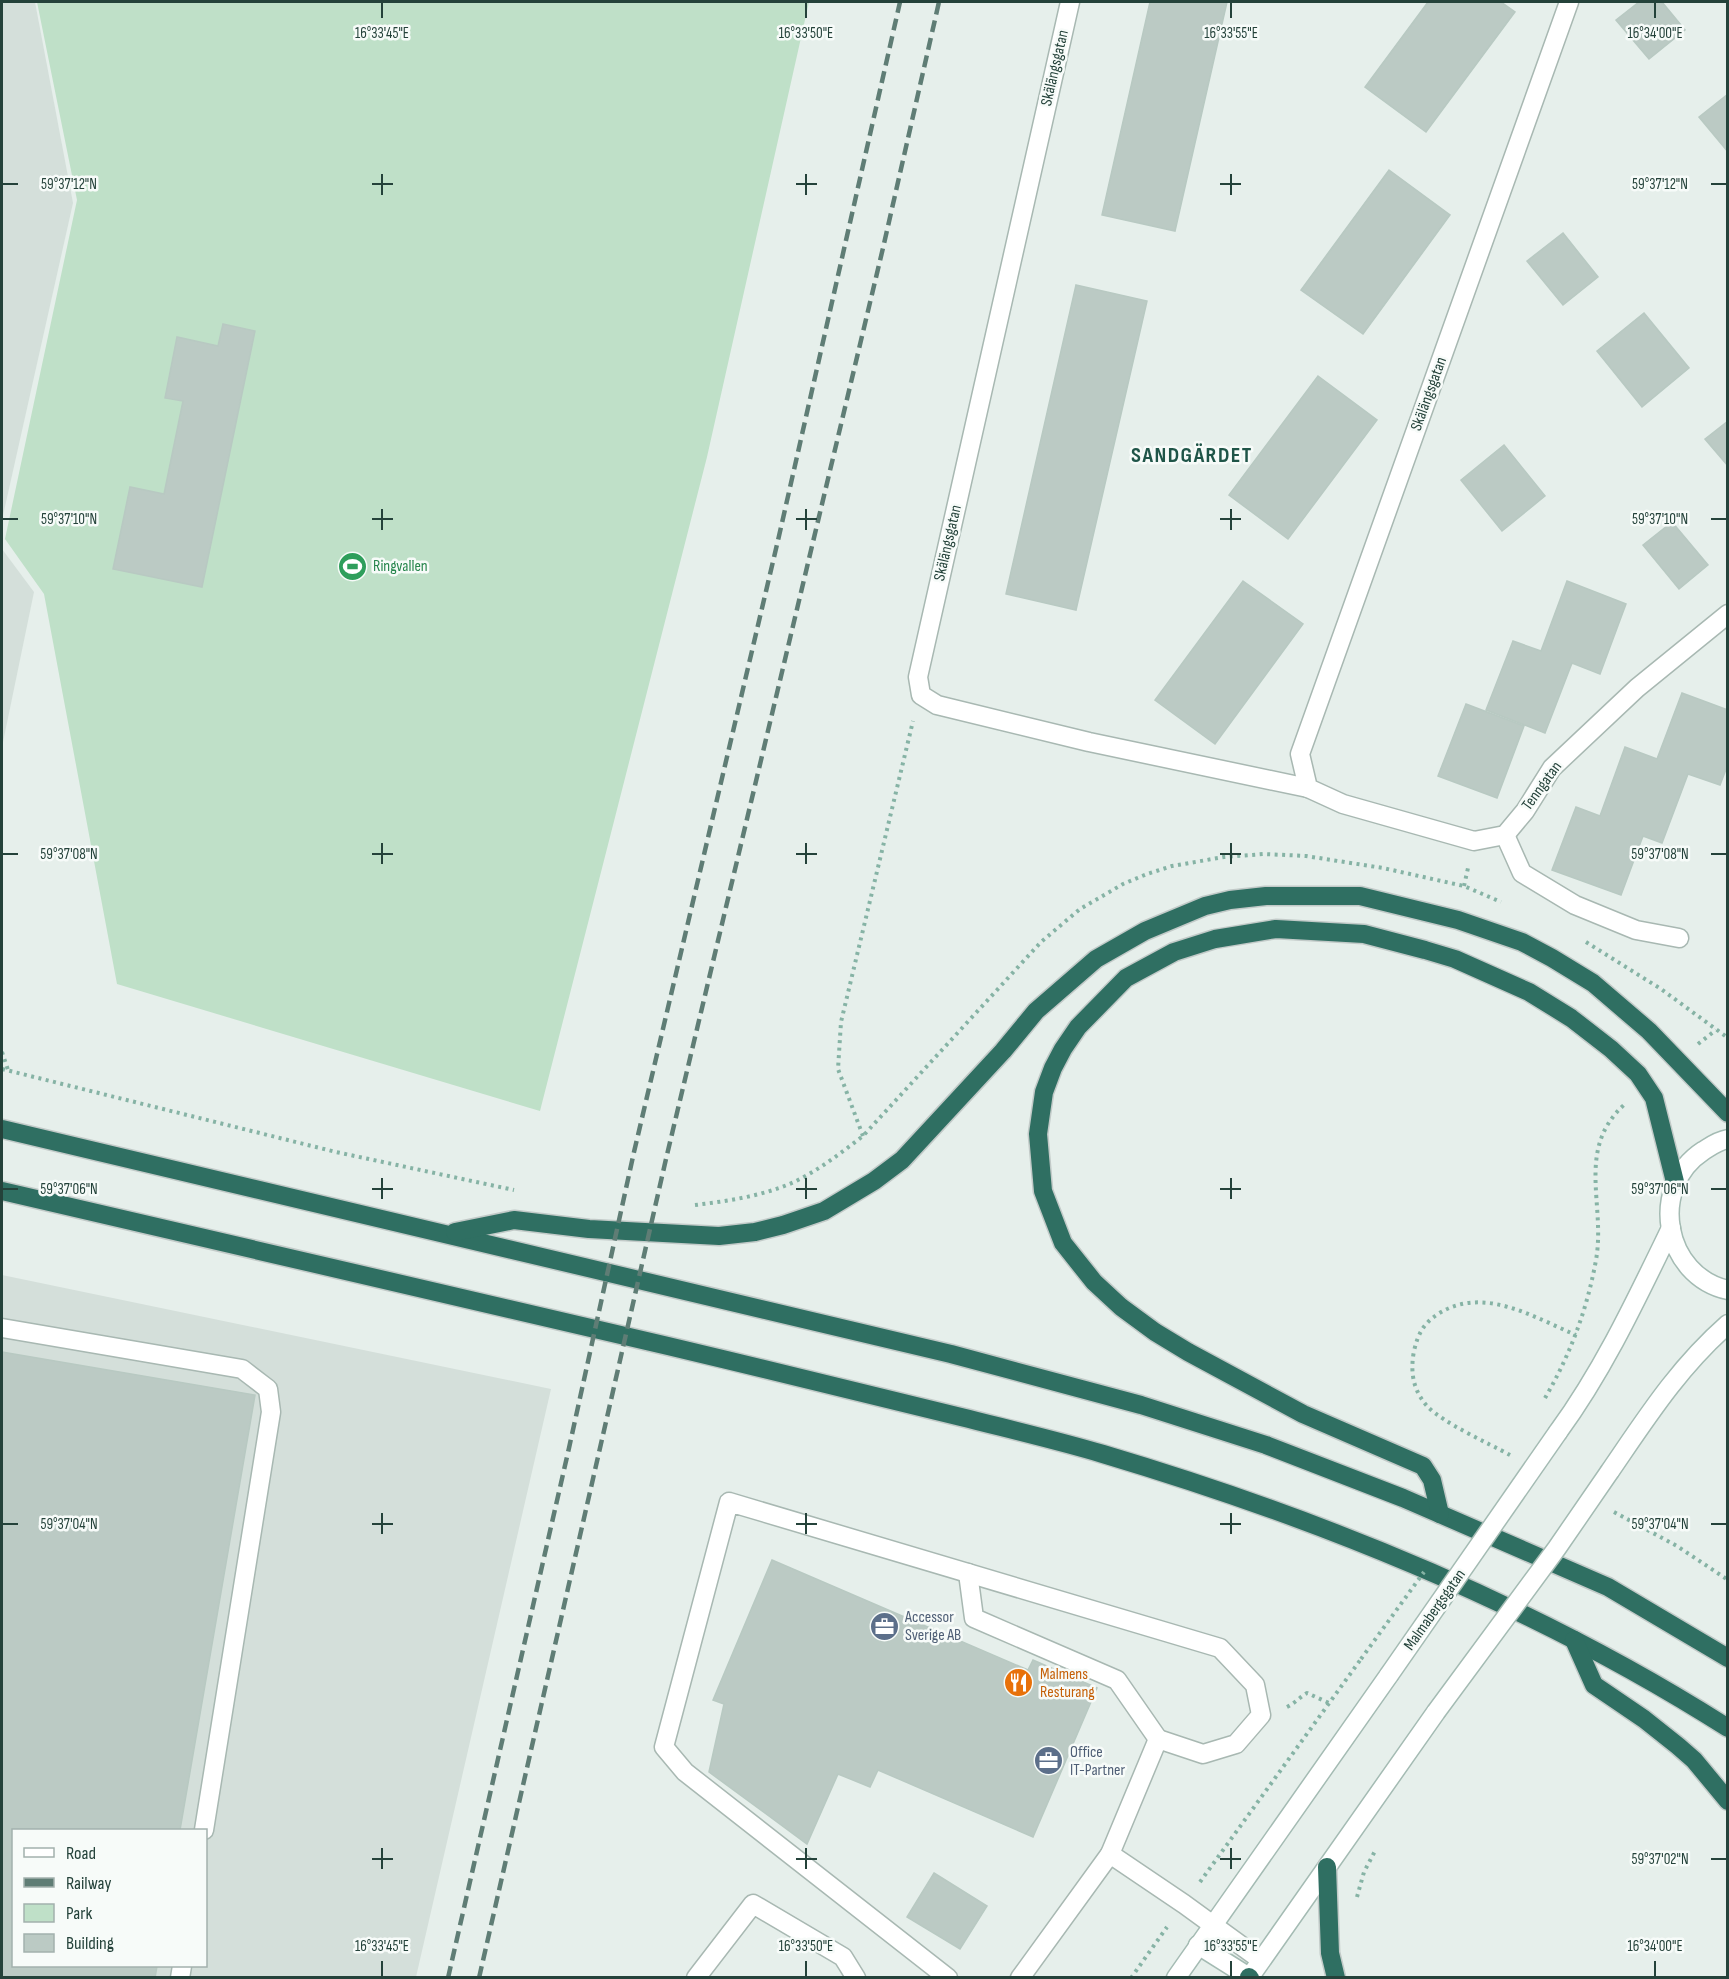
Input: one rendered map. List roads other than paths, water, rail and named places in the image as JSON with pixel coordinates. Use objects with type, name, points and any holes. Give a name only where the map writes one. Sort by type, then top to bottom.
[{"type":"highway","points":[[448,1233],[514,1220],[589,1229],[719,1236],[755,1232],[824,1211],[874,1181],[902,1160],[1004,1051],[1036,1011],[1096,959],[1145,931],[1205,906],[1230,900],[1266,896],[1360,896],[1489,929],[1522,942],[1593,983],[1649,1031],[1728,1113]]},
{"type":"highway","points":[[1440,1514],[1430,1476],[1427,1470],[1418,1463],[1303,1414],[1155,1332],[1130,1314],[1094,1282],[1063,1243],[1042,1191],[1038,1134],[1044,1092],[1053,1068],[1078,1027],[1126,978],[1173,952],[1215,939],[1276,929],[1364,934],[1455,959],[1529,992],[1571,1018],[1611,1049],[1638,1074],[1654,1098],[1675,1182]]},
{"type":"highway","points":[[2,1129],[939,1351],[1141,1405],[1266,1445],[1403,1498],[1608,1587],[1728,1658]]},
{"type":"highway","points":[[2,1191],[807,1378],[1096,1452],[1266,1507],[1374,1547],[1574,1640],[1628,1668],[1728,1728]]},
{"type":"highway","points":[[1574,1640],[1594,1685],[1644,1719],[1678,1746],[1694,1760],[1728,1801]]},
{"type":"highway","points":[[1326,1867],[1330,1953],[1336,1977]]},
{"type":"street","name":"Skälängsgatan","points":[[1070,2],[918,677],[921,695],[938,705],[1077,739],[1308,788],[1300,754],[1569,2]]},
{"type":"street","name":"Tenngatan","points":[[1505,835],[1525,811],[1552,768],[1637,688],[1728,614]]},
{"type":"street","points":[[1308,788],[1353,807],[1474,841],[1505,835],[1522,873],[1575,905],[1636,930],[1679,938]]},
{"type":"street","points":[[1728,1139],[1719,1141],[1693,1158],[1675,1182],[1668,1212],[1673,1243],[1690,1269],[1716,1287],[1728,1290]]},
{"type":"street","name":"Malmabergsgatan","points":[[1176,1977],[1584,1397],[1624,1326],[1671,1228]]},
{"type":"street","points":[[1198,1946],[1249,1977],[1436,1712],[1557,1548],[1656,1403],[1679,1373],[1728,1324]]},
{"type":"street","points":[[2,1328],[242,1369],[268,1389],[271,1412],[204,1829]]},
{"type":"street","points":[[948,1977],[685,1773],[664,1747],[729,1502],[968,1573],[1220,1648],[1255,1685],[1261,1715],[1236,1744],[1203,1754],[1158,1739],[1117,1680],[974,1618],[968,1573]]},
{"type":"street","points":[[1020,1977],[1110,1854],[1158,1739]]},
{"type":"street","points":[[1110,1854],[1261,1960]]},
{"type":"street","points":[[696,1977],[753,1905],[843,1957],[856,1977]]},
{"type":"railway","points":[[448,1978],[634,1152],[779,536],[900,2]]},
{"type":"railway","points":[[479,1978],[666,1159],[883,248],[939,2]]},
{"type":"place","name":"Ringvallen","points":[[352,566]]},
{"type":"place","name":"Accessor Sverige AB","points":[[884,1626]]},
{"type":"place","name":"Malmens Resturang","points":[[1019,1683]]},
{"type":"place","name":"Office IT-Partner","points":[[1049,1761]]},
{"type":"district","name":"SANDGÄRDET","points":[[1192,455]]}]
